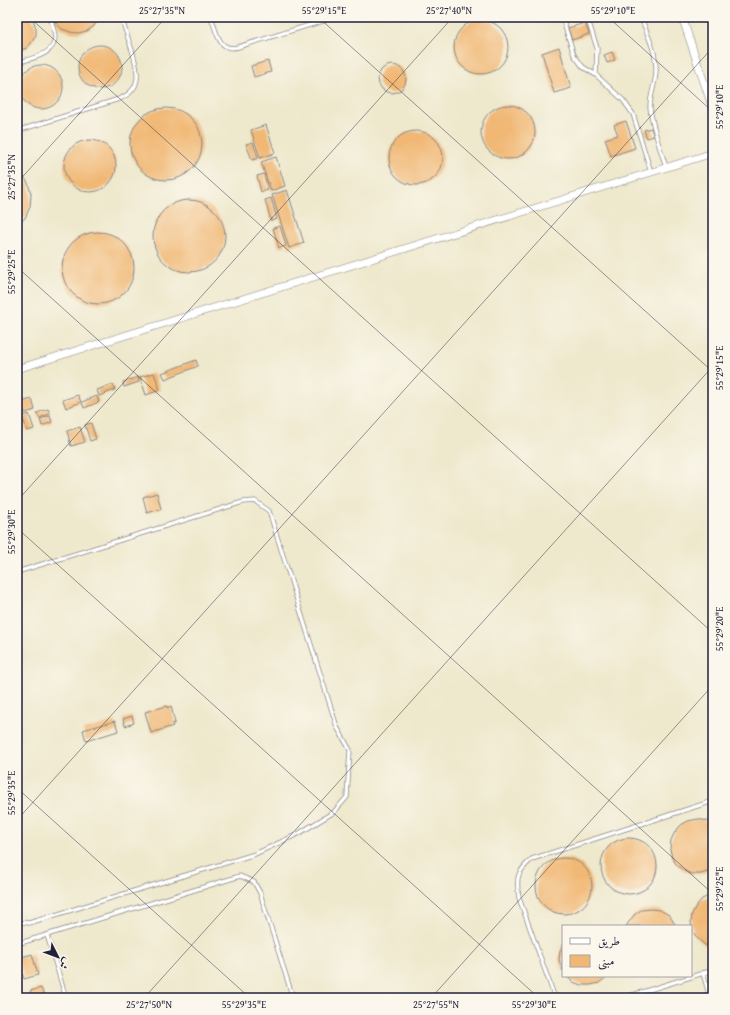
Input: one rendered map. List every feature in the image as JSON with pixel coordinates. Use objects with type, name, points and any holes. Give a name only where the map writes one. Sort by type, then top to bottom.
[{"type":"street","points":[[682,17],[713,109]]},
{"type":"street","points":[[17,369],[713,153]]},
{"type":"lane","points":[[17,63],[46,53],[53,46],[55,37],[50,17]]},
{"type":"lane","points":[[17,131],[119,99],[132,91],[137,82],[138,72],[121,17]]},
{"type":"lane","points":[[211,17],[221,43],[226,48],[230,48],[238,47],[336,17]]},
{"type":"lane","points":[[562,17],[574,55],[583,66],[596,75],[624,100],[633,114],[651,172]]},
{"type":"lane","points":[[587,17],[597,48],[596,75]]},
{"type":"lane","points":[[641,17],[654,52],[656,62],[656,72],[650,108],[656,135],[666,167]]},
{"type":"lane","points":[[17,572],[243,502],[255,501],[269,511],[337,728],[350,750],[347,797],[334,812],[298,834],[255,854],[29,923],[17,922]]},
{"type":"lane","points":[[555,998],[519,898],[517,883],[521,869],[532,859],[713,801]]},
{"type":"lane","points":[[17,944],[240,876],[254,882],[260,893],[293,998]]},
{"type":"lane","points":[[47,935],[66,998]]},
{"type":"lane","points":[[692,976],[713,970]]},
{"type":"lane","points":[[703,973],[710,998]]},
{"type":"lane","points":[[623,998],[690,977]]},
{"type":"building","points":[[17,17],[32,17],[36,28],[36,35],[27,48],[17,51]]},
{"type":"building","points":[[53,17],[100,17],[94,26],[87,31],[78,33],[62,29]]},
{"type":"building","points":[[476,20],[486,20],[496,24],[504,32],[508,42],[508,52],[504,62],[496,70],[486,74],[476,74],[466,70],[458,62],[454,52],[454,42],[458,32],[466,24]]},
{"type":"building","points":[[585,23],[589,34],[572,40],[568,28]]},
{"type":"building","points":[[100,45],[112,49],[118,55],[122,67],[118,79],[112,85],[100,89],[88,85],[82,79],[78,67],[82,55],[88,49]]},
{"type":"building","points":[[559,47],[571,88],[554,93],[542,53]]},
{"type":"building","points":[[612,52],[615,60],[607,63],[604,55]]},
{"type":"building","points":[[268,61],[271,72],[254,77],[251,66]]},
{"type":"building","points":[[37,65],[45,65],[57,71],[63,83],[63,91],[57,103],[45,109],[37,109],[25,103],[19,91],[19,83],[25,71]]},
{"type":"building","points":[[392,65],[402,69],[406,79],[402,89],[392,93],[382,89],[378,79],[382,69]]},
{"type":"building","points":[[503,105],[513,105],[523,109],[531,117],[535,127],[535,137],[531,147],[523,155],[513,159],[503,159],[493,155],[485,147],[481,137],[481,127],[485,117],[493,109]]},
{"type":"building","points":[[166,108],[186,114],[196,124],[202,144],[196,164],[186,174],[166,180],[146,174],[136,164],[130,144],[136,124],[146,114]]},
{"type":"building","points":[[626,121],[635,148],[611,156],[605,139],[618,135],[614,125]]},
{"type":"building","points":[[266,125],[275,153],[260,158],[251,130]]},
{"type":"building","points":[[651,128],[654,136],[647,138],[644,130]]},
{"type":"building","points":[[411,131],[421,131],[431,135],[439,143],[443,153],[443,163],[439,173],[431,181],[421,185],[411,185],[401,181],[393,173],[389,163],[389,153],[393,143],[401,135]]},
{"type":"building","points":[[90,140],[100,142],[108,148],[114,156],[116,166],[114,176],[108,184],[100,190],[90,192],[80,190],[72,184],[66,176],[64,166],[66,156],[72,148],[80,142]]},
{"type":"building","points":[[253,142],[258,158],[252,160],[246,144]]},
{"type":"building","points":[[276,157],[285,186],[271,191],[261,162]]},
{"type":"building","points":[[17,169],[28,183],[31,194],[30,207],[25,218],[17,226]]},
{"type":"building","points":[[264,174],[268,190],[261,192],[257,176]]},
{"type":"building","points":[[287,190],[304,243],[289,248],[272,195]]},
{"type":"building","points":[[271,198],[277,219],[271,221],[265,200]]},
{"type":"building","points":[[189,200],[209,206],[219,216],[225,236],[219,256],[209,266],[189,272],[169,266],[159,256],[153,236],[159,216],[169,206]]},
{"type":"building","points":[[280,226],[286,246],[279,248],[273,228]]},
{"type":"building","points":[[98,232],[118,238],[128,248],[134,268],[128,288],[118,298],[98,304],[78,298],[68,288],[62,268],[68,248],[78,238]]},
{"type":"building","points":[[196,360],[198,366],[165,379],[162,373]]},
{"type":"building","points":[[154,373],[160,390],[146,395],[140,377]]},
{"type":"building","points":[[138,377],[139,382],[124,387],[123,382]]},
{"type":"building","points":[[113,384],[115,390],[99,396],[97,390]]},
{"type":"building","points":[[78,395],[81,402],[66,408],[63,400]]},
{"type":"building","points":[[97,396],[99,402],[84,408],[82,402]]},
{"type":"building","points":[[32,399],[35,410],[25,413],[21,402]]},
{"type":"building","points":[[48,409],[50,414],[39,418],[37,413]]},
{"type":"building","points":[[29,414],[34,429],[27,431],[22,416]]},
{"type":"building","points":[[50,416],[52,422],[42,426],[40,419]]},
{"type":"building","points":[[91,423],[96,439],[90,441],[85,425]]},
{"type":"building","points":[[80,427],[85,442],[71,446],[67,431]]},
{"type":"building","points":[[157,493],[161,509],[147,513],[143,497]]},
{"type":"building","points":[[167,706],[167,708],[171,706],[175,723],[172,724],[173,726],[151,733],[145,712]]},
{"type":"building","points":[[132,716],[134,723],[125,726],[123,719]]},
{"type":"building","points":[[115,721],[118,731],[86,741],[83,730]]},
{"type":"building","points":[[698,819],[713,824],[713,870],[701,874],[692,874],[684,871],[677,865],[672,858],[670,849],[671,840],[681,825],[688,821]]},
{"type":"building","points":[[629,838],[640,840],[649,846],[655,855],[657,866],[655,877],[649,886],[640,892],[629,894],[618,892],[609,886],[603,877],[601,866],[603,855],[609,846],[618,840]]},
{"type":"building","points":[[564,858],[575,860],[584,866],[590,875],[592,886],[590,897],[584,906],[575,912],[564,914],[553,912],[544,906],[538,897],[536,886],[538,875],[544,866],[553,860]]},
{"type":"building","points":[[713,894],[713,948],[705,945],[693,932],[691,923],[692,914],[702,899]]},
{"type":"building","points":[[641,910],[660,910],[669,915],[675,925],[627,925],[634,915]]},
{"type":"building","points":[[562,946],[562,968],[559,960]]},
{"type":"building","points":[[32,954],[38,975],[24,979],[18,958]]},
{"type":"building","points":[[567,977],[607,977],[599,983],[590,985],[581,985],[573,982]]},
{"type":"building","points":[[41,988],[45,998],[32,998],[30,991]]}]
